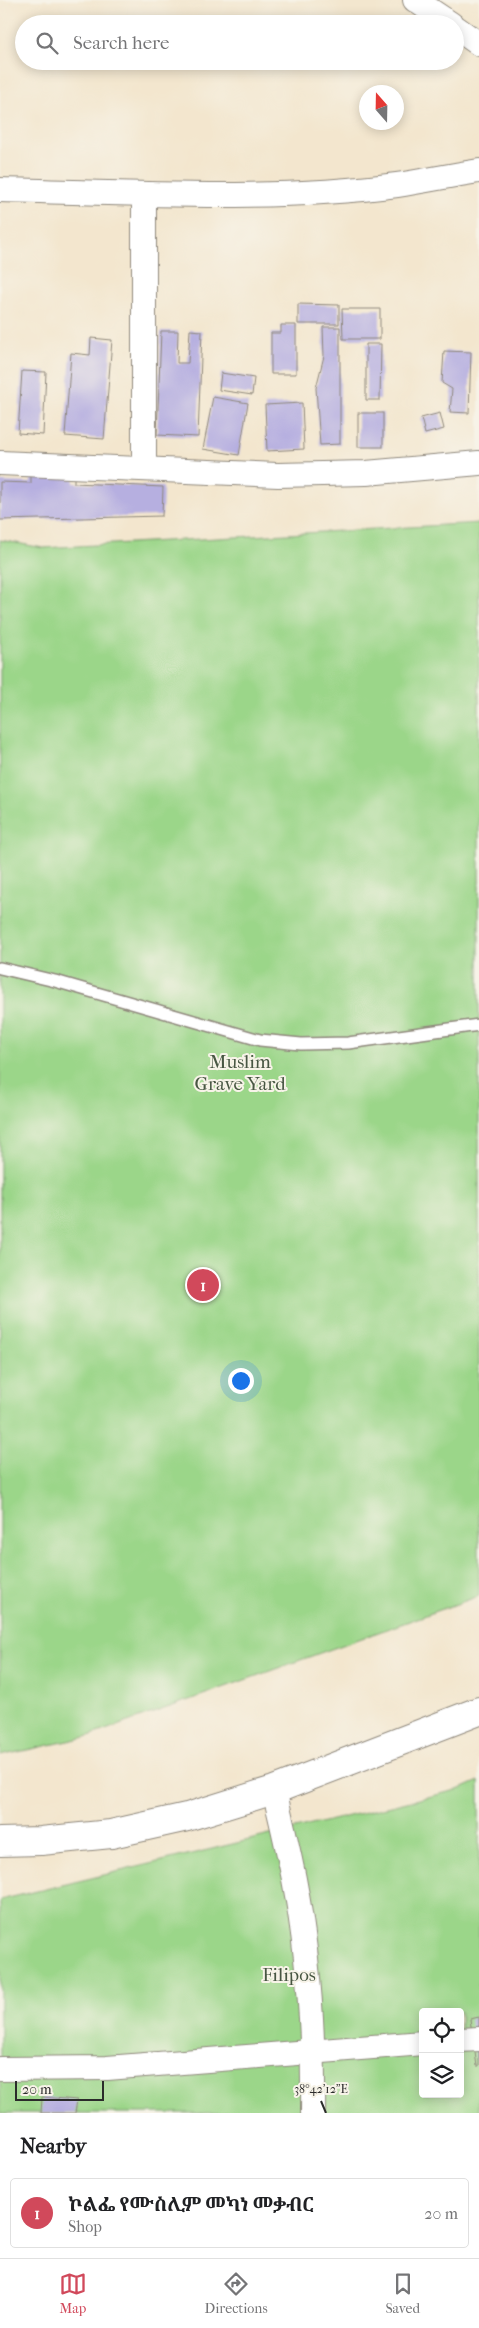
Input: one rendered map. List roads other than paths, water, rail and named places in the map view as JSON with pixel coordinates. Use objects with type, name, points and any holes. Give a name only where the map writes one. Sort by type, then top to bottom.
[{"type":"street","points":[[415,0],[438,15]]},
{"type":"street","points":[[464,33],[479,44]]},
{"type":"street","points":[[0,190],[227,194],[355,189],[397,185],[479,171]]},
{"type":"street","points":[[144,194],[144,468]]},
{"type":"street","points":[[0,463],[278,475],[366,473],[479,463]]},
{"type":"street","points":[[0,1842],[111,1834],[187,1817],[274,1790],[479,1710]]},
{"type":"street","points":[[274,1790],[294,1879],[304,1944],[314,2050],[313,2113]]},
{"type":"street","points":[[464,2040],[479,2039]]},
{"type":"street","points":[[0,2069],[107,2068],[314,2050],[419,2043]]},
{"type":"lane","points":[[0,968],[55,981],[260,1040],[301,1044],[348,1043],[479,1024]]},
{"type":"place","name":"ኮልፌ የሙስሊም መካነ መቃብር","points":[[203,1285]]},
{"type":"park label","name":"Muslim Grave Yard","points":[[240,1072]]},
{"type":"park label","name":"Filipos","points":[[289,1974]]}]
